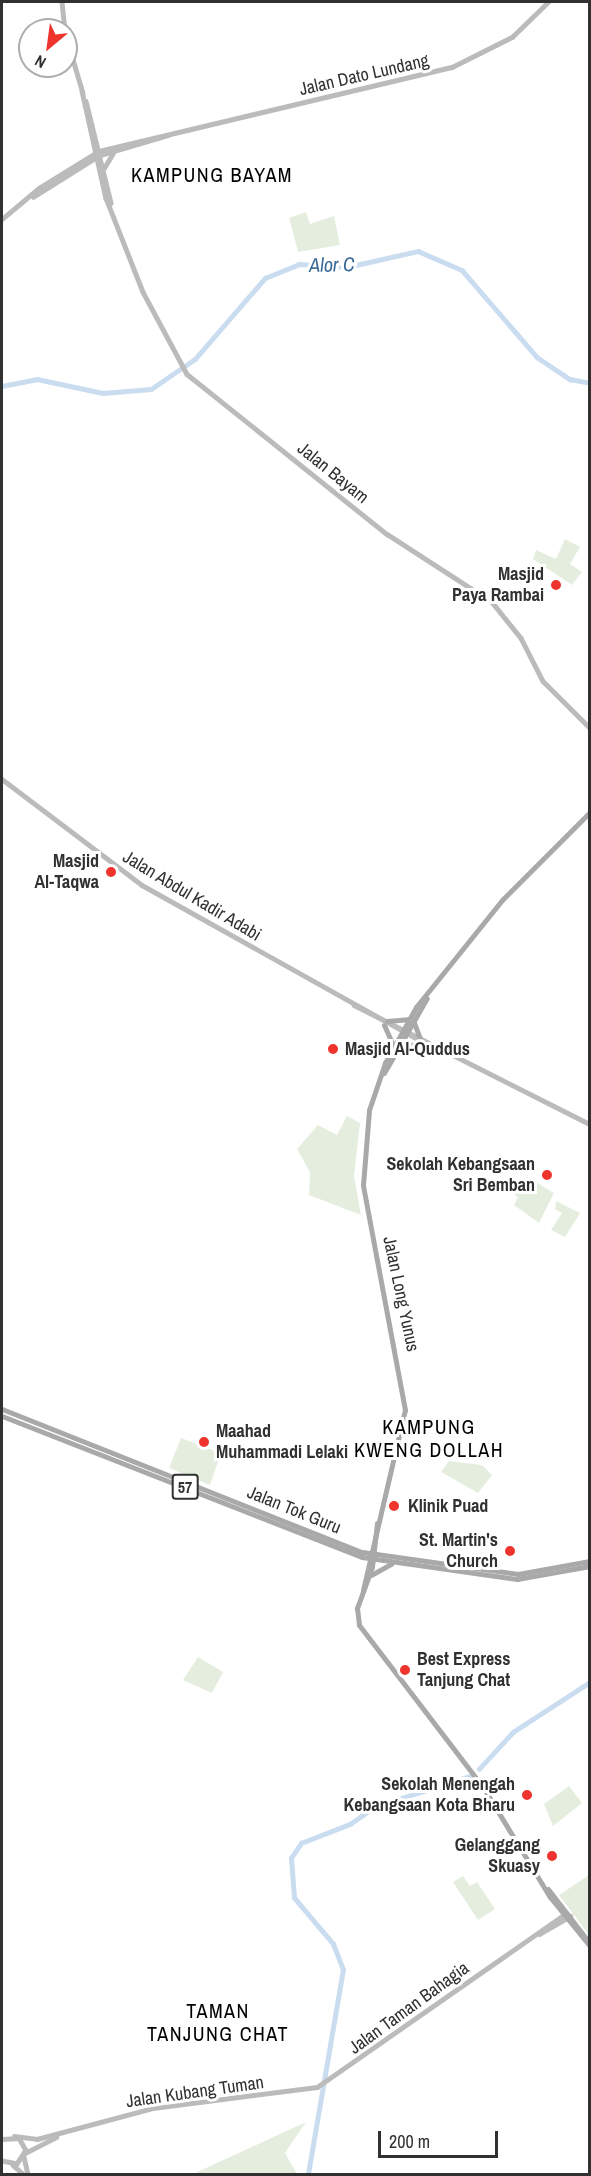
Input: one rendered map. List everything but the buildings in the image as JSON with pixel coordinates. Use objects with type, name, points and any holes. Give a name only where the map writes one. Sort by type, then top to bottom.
[{"type":"main road","points":[[62,2],[64,18]]},
{"type":"main road","name":"Jalan Dato Lundang","points":[[2,219],[24,201],[80,164],[116,148],[462,64],[512,37],[548,2]]},
{"type":"main road","points":[[78,77],[95,131],[103,145],[116,148]]},
{"type":"main road","points":[[82,91],[92,146],[97,155]]},
{"type":"main road","points":[[95,131],[97,155]]},
{"type":"main road","points":[[92,146],[80,164],[93,166],[102,178]]},
{"type":"main road","points":[[102,178],[106,158],[116,148]]},
{"type":"main road","name":"Jalan Bayam","points":[[97,155],[111,206],[143,292],[187,374],[387,534],[492,602],[521,638],[543,681],[588,726]]},
{"type":"main road","name":"Jalan Abdul Kadir Adabi","points":[[2,779],[142,885],[347,1003],[437,1050],[590,1124]]},
{"type":"main road","name":"Jalan Long Yunus","points":[[590,812],[502,900],[432,989],[412,1017],[393,1054],[367,1118],[363,1174],[405,1410],[398,1456],[377,1519],[372,1557],[357,1614],[362,1630],[483,1787],[541,1881],[590,1946]]},
{"type":"main road","points":[[412,1017],[419,1041],[404,1044],[393,1054],[394,1038],[385,1023],[402,1022],[412,1017]]},
{"type":"main road","name":"Jalan Tok Guru","points":[[2,1409],[96,1443],[351,1551]]},
{"type":"main road","name":"Jalan Tok Guru","points":[[2,1416],[351,1551],[372,1557],[516,1579],[590,1566]]},
{"type":"main road","points":[[96,1443],[106,1455]]},
{"type":"main road","points":[[375,1534],[380,1551],[393,1561],[368,1576],[351,1551],[365,1546],[375,1534]]},
{"type":"main road","name":"Jalan Tok Guru","points":[[393,1561],[518,1574],[590,1561]]},
{"type":"main road","name":"Jalan Taman Bahagia","points":[[293,2093],[317,2087],[342,2072],[536,1935],[567,1916]]},
{"type":"main road","name":"Jalan Kubang Tuman","points":[[2,2139],[14,2136],[33,2139],[153,2108],[293,2093]]},
{"type":"main road","name":"Jalan Kubang Tuman","points":[[13,2165],[25,2155],[67,2132]]},
{"type":"main road","points":[[14,2136],[25,2155],[28,2175]]},
{"type":"main road","points":[[2,2162],[13,2165],[23,2175]]},
{"type":"green space","points":[[306,212],[310,224],[334,216],[340,245],[298,252],[289,218]]},
{"type":"green space","points":[[565,539],[580,547],[570,564],[582,572],[572,585],[533,559],[536,550],[556,559]]},
{"type":"green space","points":[[347,1116],[360,1123],[354,1176],[361,1215],[309,1195],[310,1172],[297,1149],[318,1125],[337,1135]]},
{"type":"green space","points":[[527,1177],[554,1193],[539,1223],[514,1205],[518,1197],[511,1192]]},
{"type":"green space","points":[[556,1201],[580,1213],[565,1237],[551,1230],[562,1213],[555,1209]]},
{"type":"green space","points":[[181,1438],[221,1453],[210,1485],[169,1468]]},
{"type":"green space","points":[[449,1461],[482,1465],[492,1475],[478,1493],[441,1472]]},
{"type":"green space","points":[[198,1657],[223,1672],[212,1693],[183,1680]]},
{"type":"green space","points":[[569,1786],[582,1803],[553,1826],[544,1804]]},
{"type":"green space","points":[[589,1875],[589,1935],[559,1895]]},
{"type":"green space","points":[[463,1876],[470,1886],[477,1882],[495,1909],[478,1920],[453,1882]]},
{"type":"green space","points":[[306,2122],[285,2153],[297,2174],[193,2174]]},
{"type":"waterway","name":"Alor C","points":[[2,386],[37,379],[103,393],[151,389],[195,359],[265,278],[299,264],[347,267],[418,251],[462,270],[537,357],[570,379],[590,383]]},
{"type":"waterway","points":[[479,1769],[513,1732],[590,1682]]},
{"type":"waterway","points":[[308,2174],[343,1970],[333,1944],[294,1898],[291,1858],[301,1843],[350,1824],[374,1807],[470,1776]]},
{"type":"place","name":"Masjid Paya Rambai","points":[[556,585]]},
{"type":"place","name":"Masjid Al-Taqwa","points":[[111,872]]},
{"type":"place","name":"Masjid Al-Quddus","points":[[333,1049]]},
{"type":"place","name":"Sekolah Kebangsaan Sri Bemban","points":[[547,1175]]},
{"type":"place","name":"Maahad Muhammadi Lelaki","points":[[204,1442]]},
{"type":"place","name":"Klinik Puad","points":[[394,1506]]},
{"type":"place","name":"St. Martin's Church","points":[[510,1551]]},
{"type":"place","name":"Best Express Tanjung Chat","points":[[405,1670]]},
{"type":"place","name":"Sekolah Menengah Kebangsaan Kota Bharu","points":[[527,1795]]},
{"type":"place","name":"Gelanggang Skuasy","points":[[552,1856]]},
{"type":"district","name":"KAMPUNG BAYAM","points":[[212,174]]},
{"type":"district","name":"KAMPUNG KWENG DOLLAH","points":[[429,1438]]},
{"type":"district","name":"TAMAN TANJUNG CHAT","points":[[218,2022]]}]
